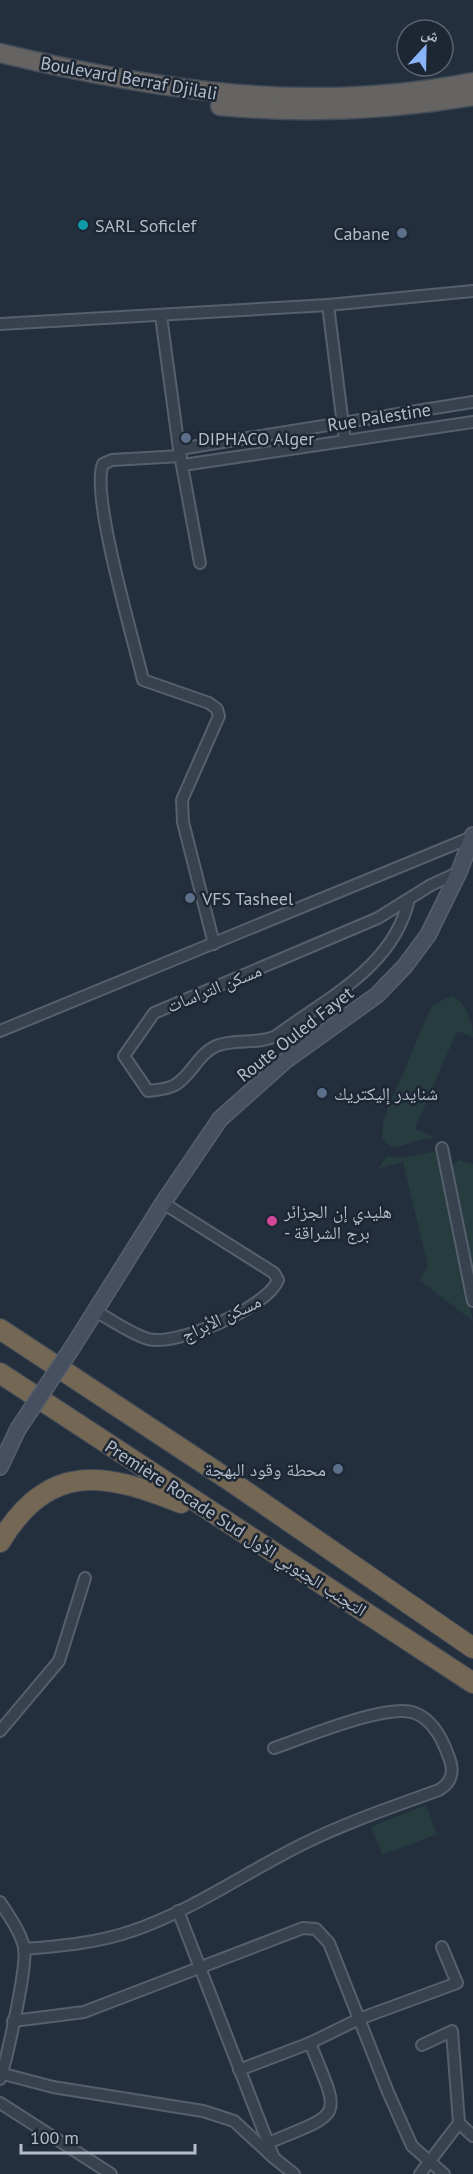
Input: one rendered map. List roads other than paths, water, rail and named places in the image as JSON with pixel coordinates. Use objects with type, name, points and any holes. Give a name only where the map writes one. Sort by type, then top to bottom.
[{"type":"highway","name":"Boulevard Berraf Djilali","points":[[0,53],[124,81],[219,94],[340,97],[404,93],[473,82]]},
{"type":"highway","name":"Boulevard Berraf Djilali","points":[[0,66],[137,95],[232,107],[285,110],[388,108],[473,96]]},
{"type":"highway","name":"Première Rocade Sud التجنب الجنوبي الأول","points":[[0,1329],[232,1482],[473,1648]]},
{"type":"highway","name":"Première Rocade Sud التجنب الجنوبي الأول","points":[[0,1373],[473,1683]]},
{"type":"highway","points":[[0,1542],[22,1511],[40,1497],[63,1484],[87,1479],[128,1483],[223,1520]]},
{"type":"main road","name":"Route Ouled Fayet","points":[[0,1467],[18,1429],[163,1203],[220,1119],[285,1061],[377,995],[405,966],[428,936],[459,872],[473,836]]},
{"type":"street","points":[[0,323],[161,316],[328,305],[473,291]]},
{"type":"street","points":[[328,305],[345,441]]},
{"type":"street","points":[[161,316],[181,456],[200,562]]},
{"type":"street","name":"Rue Palestine","points":[[181,456],[343,423],[473,402]]},
{"type":"street","name":"Rue Palestine","points":[[181,456],[345,441],[473,422]]},
{"type":"street","points":[[181,456],[112,460],[103,464],[100,484],[112,554],[143,680],[209,703],[217,709],[219,716],[182,800],[183,822],[214,944]]},
{"type":"street","points":[[0,1031],[473,836]]},
{"type":"street","name":"مسكن التراسات","points":[[409,899],[400,929],[370,967],[342,991],[276,1036],[264,1041],[217,1046],[205,1053],[186,1077],[174,1086],[148,1091],[124,1056],[154,1013],[378,918],[409,899],[459,872]]},
{"type":"street","points":[[442,1148],[473,1301]]},
{"type":"street","name":"مسكن الأبراج","points":[[94,1311],[149,1339],[171,1341],[192,1335],[265,1299],[276,1285],[278,1277],[274,1273],[163,1203]]},
{"type":"street","points":[[0,1731],[59,1661],[85,1578]]},
{"type":"street","points":[[24,1949],[73,1946],[133,1931],[178,1911],[306,1842],[353,1821],[439,1790],[447,1784],[452,1774],[447,1752],[432,1724],[424,1717],[404,1710],[383,1712],[274,1748]]},
{"type":"street","points":[[0,1902],[14,1923],[24,1949],[21,1989],[1,2075],[53,2087],[203,2111],[234,2121],[273,2158],[294,2174]]},
{"type":"street","points":[[178,1911],[273,2158]]},
{"type":"street","points":[[13,2021],[84,2012],[303,1928],[316,1929],[329,1943],[412,2146],[444,2174]]},
{"type":"street","points":[[239,2070],[310,2043],[359,2019],[457,1983],[442,1947]]},
{"type":"street","points":[[420,2174],[459,2122],[452,2031],[422,2045]]},
{"type":"street","points":[[268,2143],[320,2121],[331,2110],[332,2100],[310,2043]]},
{"type":"street","points":[[0,2103],[111,2174]]},
{"type":"street","points":[[459,2122],[473,2136]]},
{"type":"place","name":"SARL Soficlef","points":[[83,225]]},
{"type":"place","name":"Cabane","points":[[402,233]]},
{"type":"place","name":"DIPHACO Alger","points":[[186,438]]},
{"type":"place","name":"VFS Tasheel","points":[[190,898]]},
{"type":"place","name":"شنايدر إليكتريك","points":[[322,1093]]},
{"type":"place","name":"هليدي إن الجزائر - برج الشراقة","points":[[272,1221]]},
{"type":"place","name":"محطة وقود البهجة","points":[[338,1469]]}]
